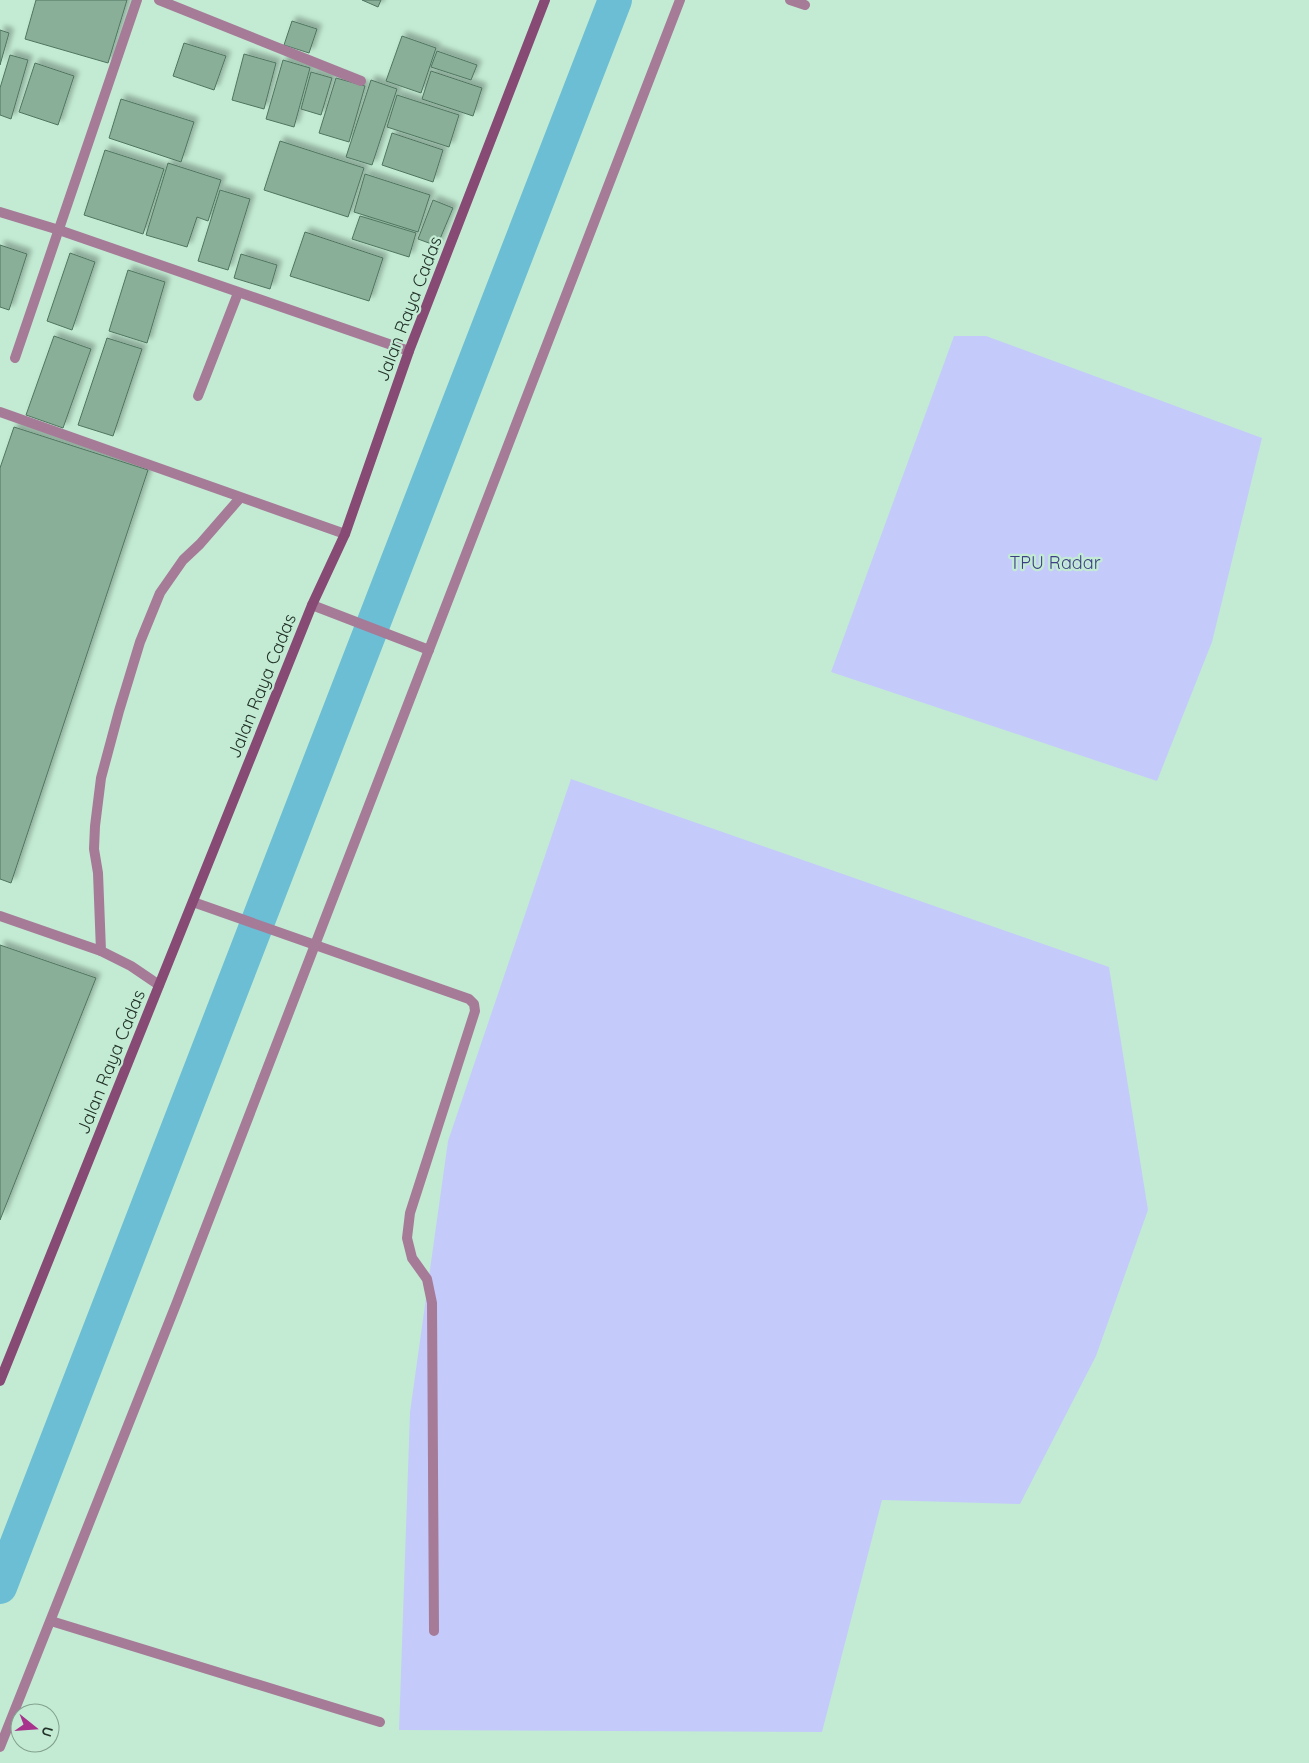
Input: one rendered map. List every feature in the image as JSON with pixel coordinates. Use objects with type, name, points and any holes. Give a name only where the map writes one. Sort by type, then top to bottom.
[{"type":"street","points":[[15,358],[137,0]]},
{"type":"street","points":[[159,0],[361,81]]},
{"type":"street","name":"Jalan Raya Cadas","points":[[0,1381],[312,605],[345,534],[409,351],[545,0]]},
{"type":"street","points":[[0,1747],[316,946],[425,649],[680,0]]},
{"type":"street","points":[[790,0],[806,5]]},
{"type":"street","points":[[0,212],[59,230],[409,351]]},
{"type":"street","points":[[198,396],[238,293]]},
{"type":"street","points":[[0,412],[345,534]]},
{"type":"street","points":[[102,951],[98,873],[94,849],[95,826],[102,778],[132,668],[140,642],[160,593],[182,560],[200,544],[240,498]]},
{"type":"street","points":[[312,605],[425,649]]},
{"type":"street","points":[[192,902],[468,999],[474,1004],[475,1011],[410,1213],[406,1238],[412,1258],[427,1279],[432,1303],[434,1631]]},
{"type":"street","points":[[0,916],[102,951],[131,966],[159,985]]},
{"type":"street","points":[[51,1621],[380,1722]]},
{"type":"green space","name":"TPU Radar","points":[[954,336],[986,336],[1262,438],[1212,642],[1157,781],[831,672]]},
{"type":"green space","points":[[571,779],[1109,967],[1148,1210],[1096,1356],[1020,1504],[882,1500],[822,1732],[399,1730],[410,1412],[448,1141]]},
{"type":"building","points":[[36,0],[127,0],[108,63],[25,39]]},
{"type":"building","points":[[362,0],[381,0],[378,7]]},
{"type":"building","points":[[292,21],[317,29],[309,53],[284,45]]},
{"type":"building","points":[[0,30],[9,33],[0,65]]},
{"type":"building","points":[[402,36],[436,48],[421,93],[386,81]]},
{"type":"building","points":[[184,43],[226,56],[214,90],[173,76]]},
{"type":"building","points":[[437,51],[477,65],[471,80],[431,67]]},
{"type":"building","points":[[244,54],[276,63],[264,109],[232,100]]},
{"type":"building","points":[[10,55],[28,60],[11,119],[0,115],[0,88]]},
{"type":"building","points":[[283,60],[310,68],[294,127],[266,119]]},
{"type":"building","points":[[35,63],[74,76],[58,125],[19,112]]},
{"type":"building","points":[[431,71],[482,88],[473,116],[422,99]]},
{"type":"building","points":[[311,72],[332,78],[321,115],[301,109]]},
{"type":"building","points":[[336,78],[365,86],[349,142],[319,133]]},
{"type":"building","points":[[371,80],[397,89],[372,165],[346,157]]},
{"type":"building","points":[[397,95],[459,115],[449,147],[387,127]]},
{"type":"building","points":[[121,99],[194,122],[181,162],[109,138]]},
{"type":"building","points":[[392,133],[443,150],[433,182],[382,165]]},
{"type":"building","points":[[280,141],[364,168],[348,217],[264,190]]},
{"type":"building","points":[[105,150],[164,169],[143,234],[84,215]]},
{"type":"building","points":[[168,163],[221,180],[208,221],[197,217],[187,247],[146,235]]},
{"type":"building","points":[[365,174],[430,195],[418,232],[354,212]]},
{"type":"building","points":[[220,190],[250,199],[228,270],[198,261]]},
{"type":"building","points":[[433,200],[453,208],[437,246],[418,239]]},
{"type":"building","points":[[360,216],[416,233],[409,257],[352,239]]},
{"type":"building","points":[[305,232],[383,258],[369,301],[290,276]]},
{"type":"building","points":[[0,245],[27,254],[9,310],[0,307]]},
{"type":"building","points":[[70,253],[95,262],[72,330],[47,321]]},
{"type":"building","points":[[241,254],[277,265],[270,289],[234,278]]},
{"type":"building","points":[[128,270],[165,282],[147,343],[109,331]]},
{"type":"building","points":[[54,336],[91,349],[63,428],[26,415]]},
{"type":"building","points":[[107,338],[142,349],[113,436],[78,425]]},
{"type":"building","points":[[14,427],[148,470],[11,883],[0,879],[0,468]]},
{"type":"building","points":[[0,945],[96,978],[0,1220]]},
{"type":"waterway","points":[[0,1587],[615,0]]}]
